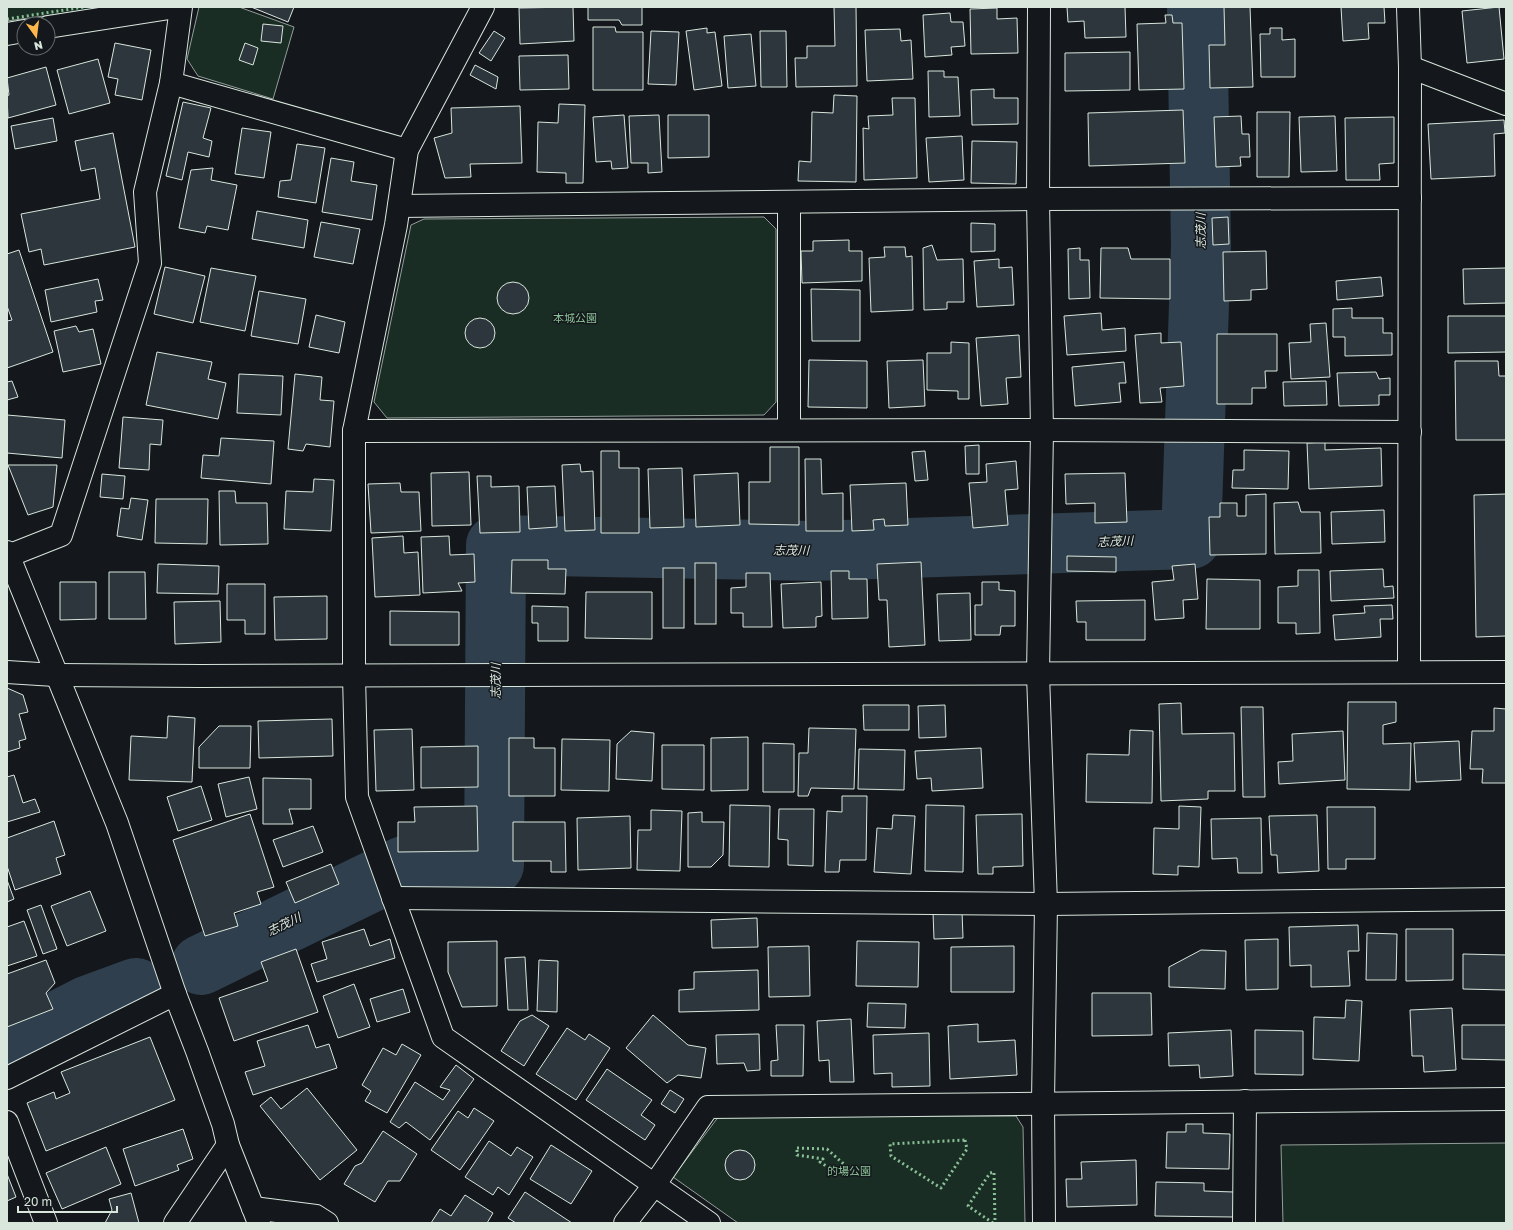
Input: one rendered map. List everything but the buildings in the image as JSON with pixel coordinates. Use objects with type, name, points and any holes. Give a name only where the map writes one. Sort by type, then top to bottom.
[{"type":"street","points":[[56,26],[176,7]]},
{"type":"street","points":[[181,7],[170,83],[145,192],[150,263],[61,535],[8,554],[55,675],[117,823],[175,994],[223,1124],[228,1145],[256,1216],[316,1216],[326,1223]]},
{"type":"street","points":[[483,7],[407,150],[399,206],[354,431],[354,676],[357,797],[442,1037],[710,1223]]},
{"type":"street","points":[[1039,7],[1038,199],[1042,430],[1038,674],[1046,904],[1043,1102],[1044,1223]]},
{"type":"street","points":[[1408,7],[1410,67],[1409,672]]},
{"type":"street","points":[[1410,67],[1506,104]]},
{"type":"street","points":[[170,83],[407,150]]},
{"type":"street","points":[[399,206],[1038,199],[1410,198]]},
{"type":"street","points":[[789,202],[789,430]]},
{"type":"street","points":[[354,431],[1042,430],[1410,432]]},
{"type":"street","points":[[7,672],[55,675],[354,676],[1506,672]]},
{"type":"street","points":[[393,898],[1046,904],[1506,899]]},
{"type":"street","points":[[7,1078],[175,994]]},
{"type":"street","points":[[625,1223],[655,1184],[708,1107],[978,1106],[1043,1102],[1506,1099]]},
{"type":"street","points":[[1244,1223],[1245,1101]]},
{"type":"street","points":[[7,1122],[46,1223]]},
{"type":"street","points":[[175,1223],[228,1145]]},
{"type":"green space","points":[[7,7],[110,7],[44,16],[16,16],[16,20],[7,21]]},
{"type":"green space","points":[[199,7],[239,7],[294,27],[273,99],[198,76],[187,59]]},
{"type":"green space","name":"本城公園","points":[[764,217],[776,229],[776,402],[764,415],[387,418],[374,402],[411,225],[424,219]]},
{"type":"green space","name":"的場公園","points":[[719,1116],[1016,1116],[1023,1127],[1025,1223],[738,1223],[673,1177]]},
{"type":"green space","points":[[1506,1143],[1506,1223],[1283,1223],[1281,1145]]},
{"type":"waterway","name":"志茂川","points":[[201,965],[404,866],[494,865],[496,545],[812,551],[1191,539],[1201,246],[1197,7]]},
{"type":"waterway","name":"志茂川","points":[[7,1047],[87,1006],[136,988]]},
{"type":"hedge","points":[[7,19],[84,7]]},
{"type":"hedge","points":[[965,1140],[967,1149],[941,1188],[891,1156],[890,1144],[965,1140]]},
{"type":"hedge","points":[[797,1148],[827,1149],[847,1167],[840,1175],[820,1162],[823,1159],[797,1155],[797,1148]]},
{"type":"hedge","points":[[993,1223],[968,1206],[990,1173],[994,1172],[995,1223]]}]
